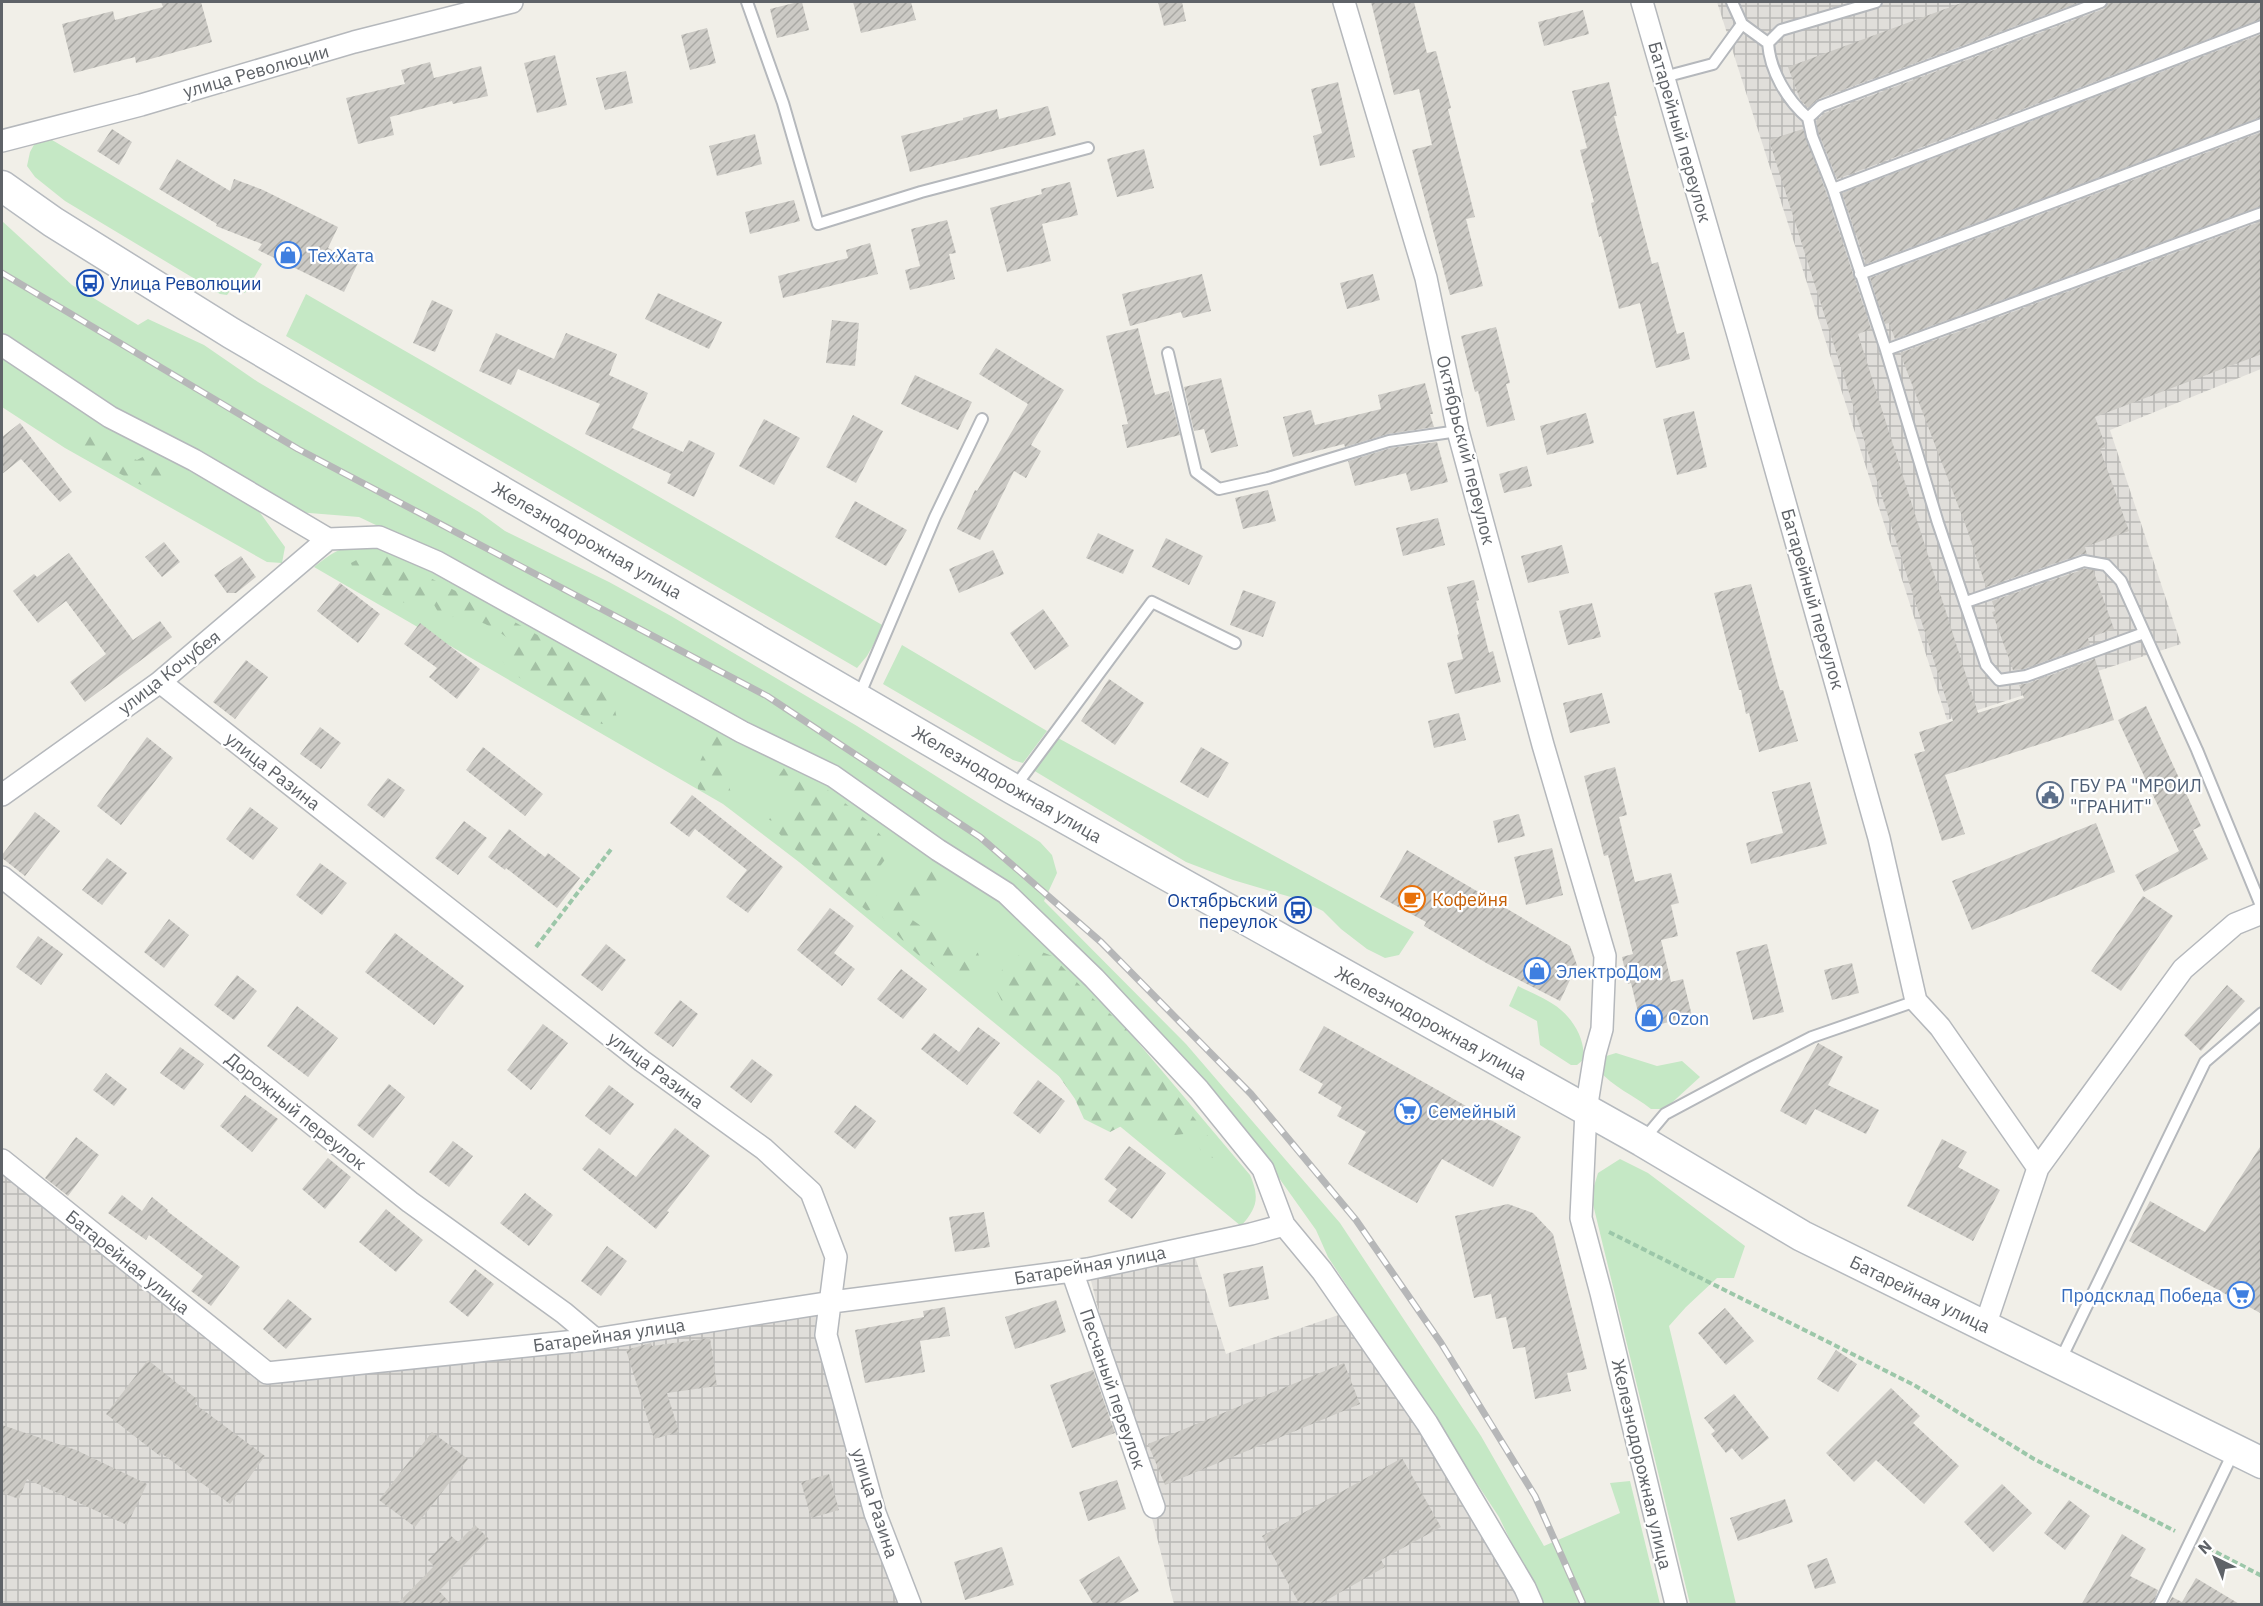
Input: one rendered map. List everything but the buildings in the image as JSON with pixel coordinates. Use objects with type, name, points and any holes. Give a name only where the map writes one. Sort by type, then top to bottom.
[{"type":"main road","name":"Железнодорожная улица","points":[[2,186],[52,222],[231,333],[1013,789],[1586,1110]]},
{"type":"main road","name":"Батарейная улица","points":[[1586,1110],[1802,1236],[2262,1462]]},
{"type":"street","name":"улица Революции","points":[[2,141],[141,105],[354,42],[512,2]]},
{"type":"street","name":"Октябрьский переулок","points":[[1344,2],[1426,278],[1458,431],[1543,745],[1605,956],[1602,1029],[1595,1054],[1586,1110]]},
{"type":"street","name":"Батарейный переулок","points":[[1642,2],[1880,838],[1916,1001]]},
{"type":"street","points":[[2,345],[110,417],[194,460],[328,539],[379,537],[436,562],[742,732],[833,776],[938,850],[1006,893],[1094,978],[1199,1090],[1263,1169],[1284,1225],[1322,1271],[1427,1423],[1532,1605]]},
{"type":"street","name":"улица Кочубея","points":[[2,795],[160,682],[328,539]]},
{"type":"street","name":"улица Разина","points":[[160,682],[642,1061],[764,1149],[811,1192],[836,1257],[826,1335],[875,1513],[910,1605]]},
{"type":"street","name":"Дорожный переулок","points":[[2,877],[410,1202],[564,1313],[595,1339]]},
{"type":"street","points":[[1985,1326],[2037,1168],[2183,969],[2235,924],[2262,913]]},
{"type":"street","points":[[1916,1001],[1940,1027],[2037,1168]]},
{"type":"street","name":"Железнодорожная улица","points":[[1586,1110],[1581,1218],[1676,1605]]},
{"type":"street","name":"Батарейная улица","points":[[2,1160],[267,1373],[595,1339],[832,1302],[1072,1271],[1284,1225]]},
{"type":"street","name":"Песчаный переулок","points":[[1072,1271],[1154,1507]]},
{"type":"lane","points":[[747,2],[783,103],[818,224],[921,192],[1088,148]]},
{"type":"lane","points":[[1732,2],[1742,24],[1768,43]]},
{"type":"lane","points":[[1876,2],[1781,30],[1768,43],[1769,58],[1792,104],[1808,118],[1812,136],[1833,189],[1886,350],[1938,523],[1986,665],[1999,680],[2026,676],[2144,633]]},
{"type":"lane","points":[[1808,118],[1821,106],[2101,2]]},
{"type":"lane","points":[[1664,77],[1713,64],[1742,24]]},
{"type":"lane","points":[[1833,189],[2262,26]]},
{"type":"lane","points":[[1860,274],[2262,124]]},
{"type":"lane","points":[[1886,350],[2262,213]]},
{"type":"lane","points":[[1168,354],[1196,472],[1219,489],[1268,478],[1389,441],[1458,431]]},
{"type":"lane","points":[[858,698],[935,517],[982,419]]},
{"type":"lane","points":[[1966,602],[2084,561],[2106,565],[2121,581],[2197,750],[2262,908]]},
{"type":"lane","points":[[1013,789],[1152,602],[1234,643]]},
{"type":"lane","points":[[1642,1141],[1665,1114],[1751,1068],[1812,1037],[1916,1001]]},
{"type":"lane","points":[[2060,1362],[2205,1062],[2262,1012]]},
{"type":"lane","points":[[2160,1605],[2235,1449]]},
{"type":"path","points":[[521,966],[612,848]]},
{"type":"path","points":[[1581,1218],[1914,1385],[2034,1459],[2262,1576]]},
{"type":"shaded area","points":[[1717,2],[2261,2],[2261,369],[2110,430],[2181,644],[1947,720]]},
{"type":"shaded area","points":[[2,1160],[268,1373],[832,1302],[826,1335],[910,1604],[2,1604]]},
{"type":"shaded area","points":[[1192,1247],[1226,1354],[1350,1311],[1532,1604],[1174,1604],[1088,1269]]},
{"type":"green space","points":[[47,137],[262,264],[245,293],[233,287],[227,295],[220,294],[65,201],[35,177],[27,166],[30,152],[36,141]]},
{"type":"green space","points":[[2,221],[72,285],[138,325],[148,319],[204,345],[258,382],[479,512],[505,531],[609,582],[671,616],[857,726],[1040,842],[1052,855],[1057,873],[1044,901],[1186,1044],[1340,1223],[1481,1436],[1544,1546],[1620,1513],[1610,1483],[1630,1481],[1660,1604],[1541,1604],[1499,1517],[1328,1257],[1316,1230],[1274,1171],[1006,892],[456,563],[359,517],[297,512],[92,396],[2,338]]},
{"type":"green space","points":[[306,294],[884,626],[867,656],[857,668],[286,336]]},
{"type":"green space","points":[[2,355],[258,510],[285,547],[282,563],[267,562],[65,448],[2,407]]},
{"type":"green space","points":[[79,432],[88,432],[106,448],[137,460],[148,454],[156,456],[167,474],[167,486],[153,488],[144,486],[124,476],[80,442]]},
{"type":"green space","points":[[374,544],[399,554],[803,766],[994,895],[1050,945],[1119,1020],[1250,1175],[1256,1196],[1251,1214],[1241,1226],[799,862],[723,804],[314,567],[341,549]]},
{"type":"green space","points":[[369,553],[383,554],[499,613],[578,658],[610,687],[617,719],[602,724],[579,714],[529,676],[524,681],[509,670],[501,659],[510,640],[486,624],[469,618],[442,619],[428,594],[408,604],[377,593],[356,579],[351,563]]},
{"type":"green space","points":[[902,645],[1047,731],[1023,763],[1013,760],[883,684]]},
{"type":"green space","points":[[711,729],[723,736],[727,746],[720,756],[731,793],[721,796],[698,789],[696,770],[704,753],[700,734]]},
{"type":"green space","points":[[1058,738],[1414,932],[1399,955],[1385,958],[1367,949],[1341,929],[1323,911],[1301,900],[1233,880],[1186,862],[1033,770]]},
{"type":"green space","points":[[784,768],[812,784],[821,785],[868,821],[893,849],[878,869],[876,907],[867,911],[784,840],[769,819],[794,807],[772,786]]},
{"type":"green space","points":[[927,863],[934,863],[943,878],[923,895],[911,919],[927,930],[958,940],[978,953],[983,968],[964,982],[940,970],[918,954],[898,936],[881,915]]},
{"type":"green space","points":[[1037,950],[1052,956],[1090,996],[1127,1029],[1217,1148],[1213,1158],[1202,1153],[1193,1133],[1175,1135],[1148,1118],[1135,1119],[1110,1132],[1084,1119],[1075,1099],[1045,1056],[1017,1033],[994,985],[1008,959]]},
{"type":"green space","points":[[1518,986],[1551,1003],[1571,1020],[1583,1046],[1583,1060],[1577,1065],[1571,1065],[1540,1045],[1537,1021],[1509,1006]]},
{"type":"green space","points":[[1616,1053],[1657,1066],[1682,1061],[1700,1077],[1665,1109],[1651,1109],[1610,1081],[1599,1070],[1603,1057]]},
{"type":"green space","points":[[1620,1159],[1648,1173],[1745,1246],[1734,1278],[1717,1278],[1669,1326],[1736,1604],[1690,1604],[1591,1196],[1598,1173]]},
{"type":"railway","points":[[2,273],[298,449],[767,696],[980,837],[1101,942],[1251,1094],[1356,1220],[1441,1343],[1535,1496],[1583,1604]]},
{"type":"place","name":"ТехХата","points":[[288,255]]},
{"type":"place","name":"Улица Революции","points":[[90,283]]},
{"type":"place","name":"ГБУ РА \"МРОИЛ \"ГРАНИТ\"","points":[[2050,795]]},
{"type":"place","name":"Кофейня","points":[[1412,899]]},
{"type":"place","name":"Октябрьский переулок","points":[[1298,910]]},
{"type":"place","name":"ЭлектроДом","points":[[1537,971]]},
{"type":"place","name":"Ozon","points":[[1649,1018]]},
{"type":"place","name":"Семейный","points":[[1408,1111]]},
{"type":"place","name":"Продсклад Победа","points":[[2241,1295]]}]
